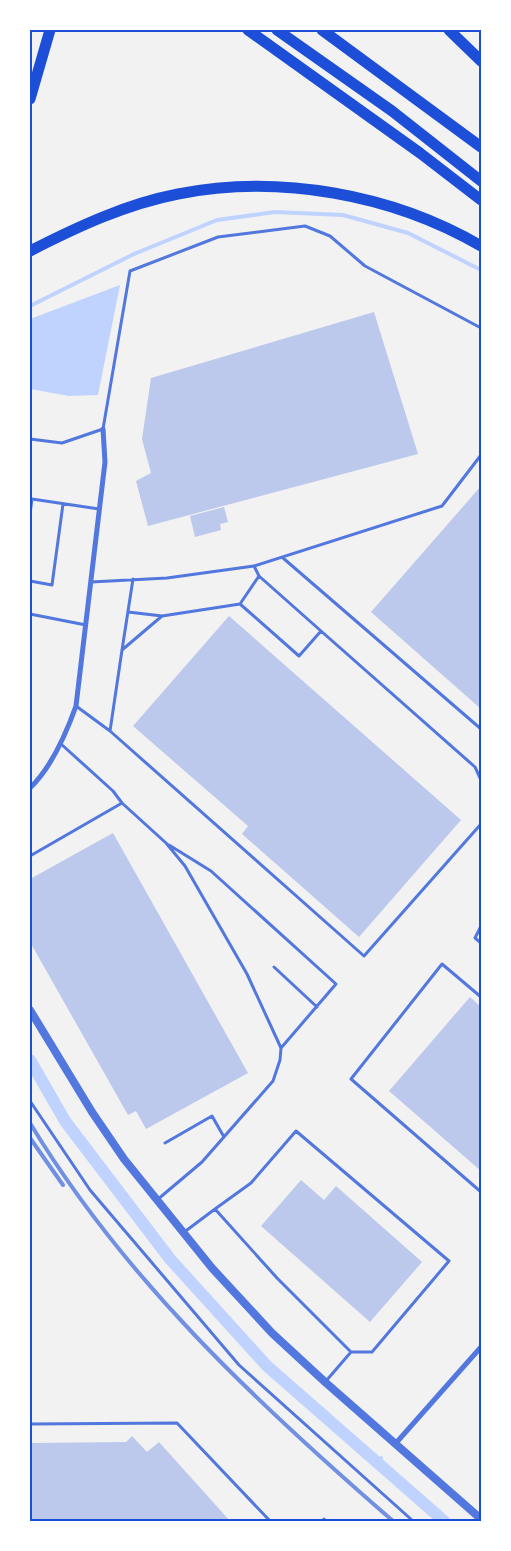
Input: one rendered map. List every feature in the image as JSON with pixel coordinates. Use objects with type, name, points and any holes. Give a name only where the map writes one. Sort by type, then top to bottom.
[{"type":"highway","points":[[31,97],[50,30]]},
{"type":"highway","points":[[248,30],[420,153],[481,200]]},
{"type":"highway","points":[[277,30],[392,111],[481,181]]},
{"type":"highway","points":[[322,30],[481,147]]},
{"type":"highway","points":[[450,30],[481,61]]},
{"type":"highway","points":[[30,251],[114,212],[177,194],[220,188],[265,186],[304,189],[383,205],[424,218],[481,246]]},
{"type":"street","points":[[30,788],[40,778],[60,744],[76,706],[105,462],[103,428]]},
{"type":"street","points":[[30,1010],[92,1112],[182,1233],[272,1333],[324,1382],[481,1519]]},
{"type":"street","points":[[396,1443],[481,1347]]},
{"type":"lane","points":[[30,439],[62,443],[103,428],[130,271],[218,237],[305,226],[330,236],[365,266],[481,328]]},
{"type":"lane","points":[[91,582],[167,578],[254,566],[283,558],[442,506],[481,455]]},
{"type":"lane","points":[[30,514],[32,499],[100,509]]},
{"type":"lane","points":[[30,581],[52,585],[64,504]]},
{"type":"lane","points":[[283,558],[481,729]]},
{"type":"lane","points":[[254,566],[259,576],[475,767],[481,780]]},
{"type":"lane","points":[[128,612],[162,616],[240,604],[259,576]]},
{"type":"lane","points":[[110,731],[133,579]]},
{"type":"lane","points":[[240,604],[299,656],[321,631]]},
{"type":"lane","points":[[30,614],[87,625]]},
{"type":"lane","points":[[122,650],[162,616]]},
{"type":"lane","points":[[76,706],[110,731],[364,956],[481,824]]},
{"type":"lane","points":[[60,744],[113,791],[122,803],[166,843],[185,866],[247,974],[281,1048],[280,1060],[273,1082],[202,1162],[157,1201]]},
{"type":"lane","points":[[30,856],[122,803]]},
{"type":"lane","points":[[166,843],[211,872],[336,984],[281,1048]]},
{"type":"lane","points":[[481,926],[475,938],[481,943]]},
{"type":"lane","points":[[481,997],[442,964],[351,1079],[481,1192]]},
{"type":"lane","points":[[274,967],[317,1007]]},
{"type":"lane","points":[[30,1102],[90,1190],[239,1365],[413,1521]]},
{"type":"lane","points":[[165,1143],[212,1116],[224,1137]]},
{"type":"lane","points":[[182,1233],[215,1208],[251,1183],[296,1131],[449,1261],[372,1352],[351,1352],[277,1278],[215,1208]]},
{"type":"lane","points":[[324,1382],[351,1352]]},
{"type":"lane","points":[[30,1424],[177,1423],[270,1521]]},
{"type":"water","points":[[120,285],[98,395],[69,396],[30,389],[30,319]]},
{"type":"building","points":[[374,312],[418,454],[148,526],[136,481],[151,473],[142,439],[151,378]]},
{"type":"building","points":[[481,486],[481,709],[371,612]]},
{"type":"building","points":[[224,507],[228,522],[220,524],[221,530],[195,537],[190,516]]},
{"type":"building","points":[[229,616],[461,820],[359,937],[242,834],[248,826],[133,726]]},
{"type":"building","points":[[113,833],[248,1073],[146,1129],[136,1111],[128,1115],[30,942],[30,879]]},
{"type":"building","points":[[470,997],[481,1007],[481,1171],[389,1091]]},
{"type":"building","points":[[301,1180],[324,1200],[336,1186],[422,1262],[370,1322],[261,1226]]},
{"type":"building","points":[[132,1436],[147,1452],[159,1442],[230,1521],[30,1521],[30,1443],[126,1442]]},
{"type":"waterway","points":[[30,306],[134,254],[217,220],[275,212],[343,215],[408,233],[481,270]]},
{"type":"waterway","points":[[30,1060],[65,1121],[170,1259],[267,1366],[444,1521]]},
{"type":"waterway","points":[[378,1463],[381,1458]]},
{"type":"railway","points":[[30,1123],[67,1180],[107,1234],[150,1286],[243,1384],[292,1431],[393,1521]]},
{"type":"railway","points":[[30,1138],[63,1185]]}]
